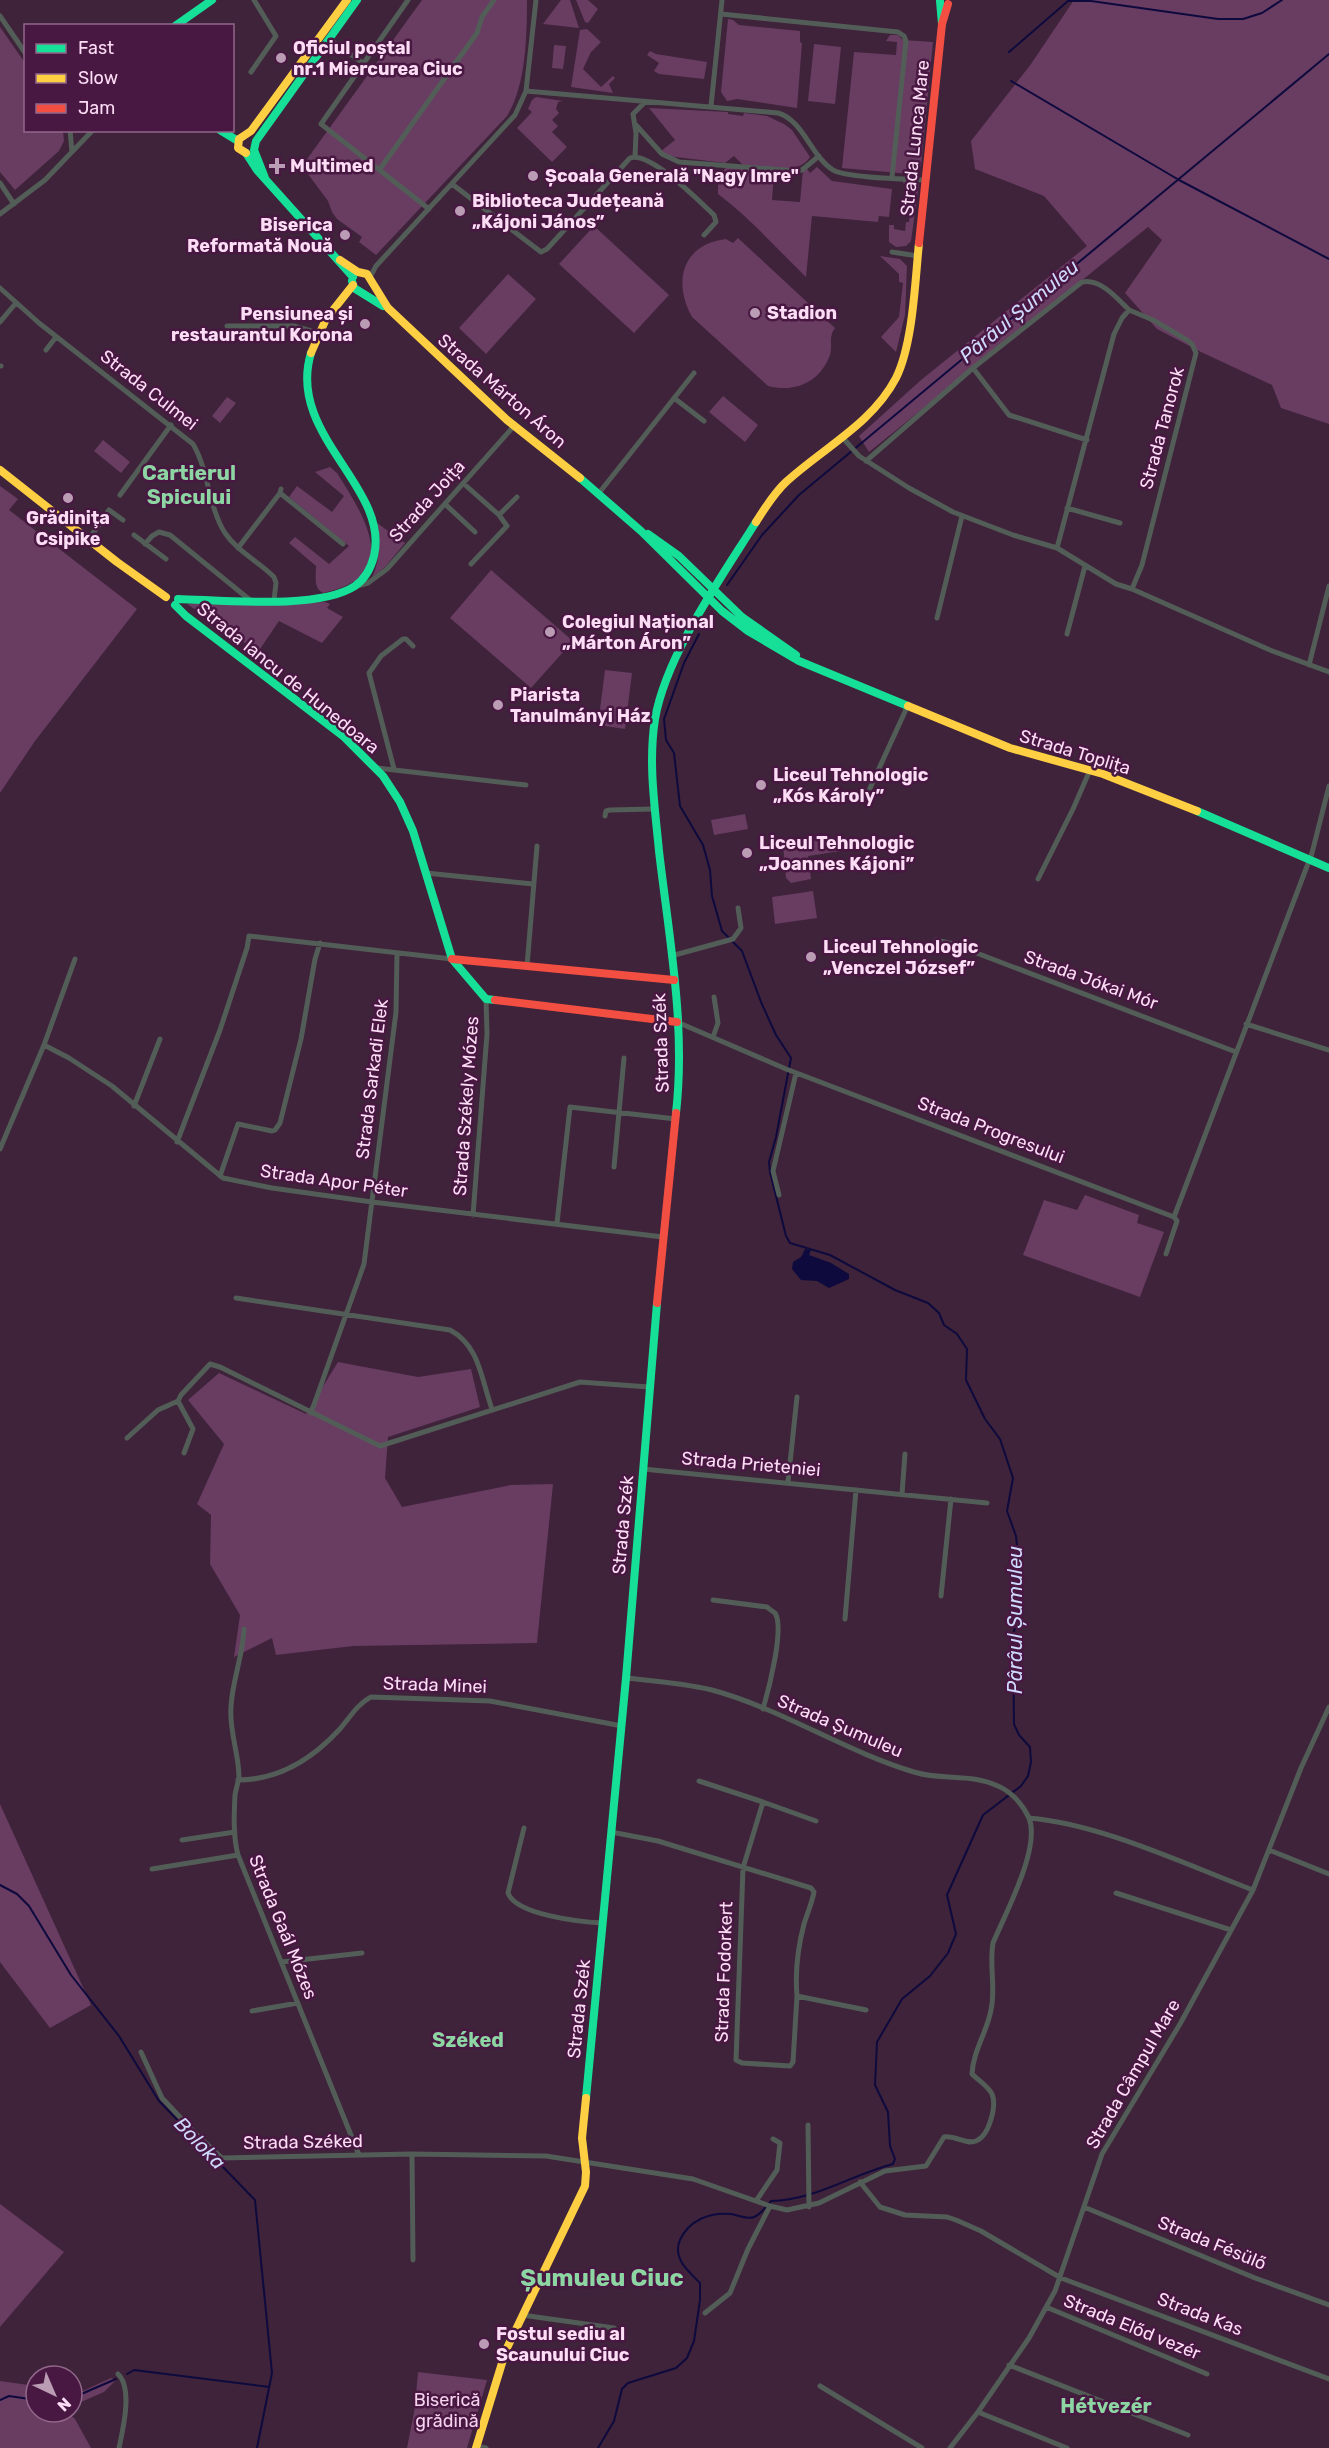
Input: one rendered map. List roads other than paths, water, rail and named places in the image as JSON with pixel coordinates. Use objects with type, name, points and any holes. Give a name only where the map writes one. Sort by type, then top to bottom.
[{"type":"street","points":[[178,24],[212,0]]},
{"type":"street","points":[[251,72],[276,36],[255,0]]},
{"type":"street","points":[[238,141],[247,135],[347,0]]},
{"type":"street","points":[[252,148],[357,0]]},
{"type":"street","points":[[408,0],[321,124],[429,209]]},
{"type":"street","points":[[380,169],[477,33],[482,17],[494,0]]},
{"type":"street","points":[[356,586],[368,575],[373,565],[376,540],[371,517],[313,413],[309,400],[307,375],[318,333],[326,317],[343,298],[376,266],[511,121],[526,91],[536,0]]},
{"type":"street","points":[[711,106],[722,0]]},
{"type":"street","name":"Strada Lunca Mare","points":[[709,598],[773,496],[785,483],[878,405],[897,376],[908,334],[946,1]]},
{"type":"street","points":[[720,14],[898,32],[903,35],[906,41],[892,177]]},
{"type":"street","points":[[0,16],[24,51]]},
{"type":"street","points":[[329,39],[363,63]]},
{"type":"street","points":[[526,91],[614,100],[711,106],[783,115],[791,120],[832,169],[842,173],[926,180]]},
{"type":"street","points":[[635,157],[636,125],[633,114],[645,102]]},
{"type":"street","points":[[636,125],[662,154],[679,162],[796,171],[804,168],[819,156]]},
{"type":"street","points":[[70,132],[72,152]]},
{"type":"street","points":[[0,213],[45,180],[91,132]]},
{"type":"street","points":[[223,132],[238,141]]},
{"type":"street","points":[[247,135],[253,137],[252,148],[265,178],[361,281]]},
{"type":"street","points":[[238,141],[238,148],[252,148]]},
{"type":"street","points":[[452,184],[541,252],[547,249],[630,158],[635,157],[660,168],[714,215],[716,222],[704,235]]},
{"type":"street","points":[[0,183],[14,204]]},
{"type":"street","points":[[892,252],[918,256]]},
{"type":"street","name":"Strada Tanorok","points":[[866,461],[973,368],[1082,282],[1091,280],[1101,285],[1130,310],[1153,320],[1187,340],[1192,344],[1196,353],[1142,565],[1132,589]]},
{"type":"street","name":"Strada Márton Áron","points":[[361,281],[388,308]]},
{"type":"street","name":"Strada Márton Áron","points":[[361,281],[514,426],[599,493],[709,598]]},
{"type":"street","name":"Strada Culmei","points":[[0,288],[56,337],[193,444],[198,453],[218,520],[238,548],[274,577],[276,583],[274,600]]},
{"type":"street","points":[[0,322],[16,303]]},
{"type":"street","points":[[1057,548],[1114,334],[1122,318],[1130,310]]},
{"type":"street","points":[[227,326],[232,324],[246,327],[294,326],[318,333]]},
{"type":"street","points":[[46,350],[56,337]]},
{"type":"street","points":[[973,368],[1010,415],[1087,440]]},
{"type":"street","points":[[599,493],[694,373]]},
{"type":"street","points":[[674,398],[704,421]]},
{"type":"street","points":[[120,495],[171,425]]},
{"type":"street","name":"Strada Joița","points":[[356,586],[368,583],[387,569],[514,426]]},
{"type":"street","points":[[842,437],[866,461],[909,488],[962,516],[1057,548],[1116,584],[1309,666],[1329,672]]},
{"type":"street","points":[[0,470],[166,597],[168,604],[176,602]]},
{"type":"street","points":[[463,483],[499,515],[507,526],[471,564]]},
{"type":"street","points":[[238,548],[280,491],[343,544]]},
{"type":"street","points":[[499,515],[517,497]]},
{"type":"street","points":[[445,504],[475,532]]},
{"type":"street","points":[[1067,508],[1120,523]]},
{"type":"street","points":[[89,539],[110,510],[123,520]]},
{"type":"street","points":[[937,618],[962,516]]},
{"type":"street","name":"Strada Márton Áron","points":[[641,531],[676,553],[714,589]]},
{"type":"street","points":[[146,544],[152,536],[159,532],[170,536],[250,600]]},
{"type":"street","points":[[134,535],[166,559]]},
{"type":"street","points":[[1067,634],[1085,566]]},
{"type":"street","name":"Strada Iancu de Hunedoara","points":[[176,602],[274,600],[329,595],[356,586]]},
{"type":"street","points":[[1309,666],[1329,586]]},
{"type":"street","name":"Strada Toplița","points":[[714,589],[726,603],[760,631],[813,665]]},
{"type":"street","name":"Strada Toplița","points":[[709,598],[722,611],[756,636],[799,661],[1028,756],[1090,770],[1189,808],[1329,868]]},
{"type":"street","name":"Strada Szék","points":[[486,2448],[476,2447],[502,2361],[585,2186],[586,2172],[582,2138],[622,1726],[649,1388],[680,1073],[674,980],[654,809],[652,760],[657,711],[675,661],[709,598]]},
{"type":"street","name":"Strada Iancu de Hunedoara","points":[[176,602],[186,616],[343,736],[377,768],[408,817],[452,959],[486,999]]},
{"type":"street","points":[[394,769],[369,673],[381,656],[403,639],[413,646]]},
{"type":"street","points":[[866,797],[908,705]]},
{"type":"street","points":[[377,768],[526,785]]},
{"type":"street","points":[[1038,879],[1090,770]]},
{"type":"street","points":[[1166,1254],[1177,1221],[1174,1217],[1309,859],[1329,786]]},
{"type":"street","points":[[605,816],[610,810],[654,809]]},
{"type":"street","points":[[526,966],[537,846]]},
{"type":"street","points":[[426,873],[533,884]]},
{"type":"street","points":[[671,956],[733,939],[741,928],[738,908]]},
{"type":"street","points":[[177,1142],[220,1030],[249,936],[452,959],[674,980]]},
{"type":"street","name":"Strada Jókai Mór","points":[[936,940],[952,944],[1236,1052]]},
{"type":"street","points":[[220,1176],[238,1124],[272,1131],[280,1123],[301,1039],[315,959],[320,944]]},
{"type":"street","name":"Strada Sarkadi Elek","points":[[311,1413],[364,1264],[396,1012],[397,953]]},
{"type":"street","points":[[0,1149],[44,1045],[75,959]]},
{"type":"street","points":[[713,1037],[718,1023],[714,997]]},
{"type":"street","points":[[486,999],[677,1022]]},
{"type":"street","name":"Strada Székely Mózes","points":[[473,1215],[488,1034],[486,999]]},
{"type":"street","name":"Strada Progresului","points":[[677,1022],[792,1071],[1174,1217]]},
{"type":"street","points":[[1246,1024],[1329,1050]]},
{"type":"street","points":[[134,1107],[160,1039]]},
{"type":"street","name":"Strada Apor Péter","points":[[44,1045],[112,1086],[134,1107],[220,1176],[272,1188],[372,1202],[663,1237]]},
{"type":"street","points":[[614,1167],[624,1058]]},
{"type":"street","points":[[779,1195],[773,1171],[792,1071]]},
{"type":"street","points":[[557,1223],[570,1107],[676,1119]]},
{"type":"street","points":[[236,1298],[438,1327],[461,1336],[471,1346],[492,1409]]},
{"type":"street","points":[[127,1438],[158,1410],[178,1401],[210,1365],[242,1378],[380,1446],[580,1382],[649,1388]]},
{"type":"street","points":[[788,1482],[797,1396]]},
{"type":"street","points":[[178,1401],[193,1429],[184,1453]]},
{"type":"street","points":[[902,1494],[905,1454]]},
{"type":"street","name":"Strada Prieteniei","points":[[643,1469],[987,1503]]},
{"type":"street","points":[[845,1619],[856,1490]]},
{"type":"street","points":[[941,1596],[951,1499]]},
{"type":"street","points":[[713,1600],[767,1607],[775,1612],[778,1620],[777,1642],[763,1709]]},
{"type":"street","name":"Strada Gaál Mózes","points":[[244,1629],[231,1707],[232,1738],[238,1780],[235,1832],[238,1855],[359,2156]]},
{"type":"street","name":"Strada Șumuleu","points":[[626,1678],[712,1690],[916,1773],[972,1778],[997,1785],[1014,1796],[1029,1818]]},
{"type":"street","name":"Strada Minei","points":[[238,1780],[271,1777],[292,1767],[327,1742],[358,1706],[371,1697],[490,1701],[622,1726]]},
{"type":"street","name":"Strada Câmpul Mare","points":[[950,2448],[1029,2338],[1061,2278],[1102,2154],[1163,2054],[1253,1890],[1301,1768],[1329,1707]]},
{"type":"street","points":[[699,1782],[816,1821]]},
{"type":"street","name":"Strada Fodorkert","points":[[611,1832],[658,1841],[743,1868],[805,1885],[814,1892],[799,1946],[793,2062],[790,2066],[742,2063],[736,2060],[743,1868],[763,1802]]},
{"type":"street","points":[[583,2161],[693,2179],[787,2210],[809,2206],[885,2171],[926,2166],[944,2137],[953,2136],[973,2142],[984,2135],[992,2115],[993,2097],[990,2091],[972,2074],[972,2067],[991,2012],[993,1943],[1029,1850],[1031,1831],[1029,1818],[1052,1820],[1105,1835],[1253,1890]]},
{"type":"street","points":[[524,1828],[508,1893],[510,1899],[521,1906],[572,1921],[603,1923]]},
{"type":"street","points":[[182,1840],[235,1832]]},
{"type":"street","points":[[1269,1850],[1329,1874]]},
{"type":"street","points":[[152,1869],[238,1855]]},
{"type":"street","points":[[1116,1893],[1231,1930]]},
{"type":"street","points":[[282,1962],[362,1953]]},
{"type":"street","points":[[797,1996],[866,2010]]},
{"type":"street","points":[[252,2011],[298,2003]]},
{"type":"street","name":"Strada Széked","points":[[141,2052],[162,2098],[222,2158],[412,2154],[534,2156],[583,2161]]},
{"type":"street","points":[[808,2125],[809,2206]]},
{"type":"street","points":[[756,2201],[779,2164],[780,2143],[773,2139]]},
{"type":"street","points":[[412,2154],[413,2260]]},
{"type":"street","points":[[860,2182],[880,2206],[919,2217],[947,2217],[969,2225],[1061,2278]]},
{"type":"street","points":[[705,2313],[730,2293],[748,2249],[770,2206]]},
{"type":"street","name":"Strada Fésülő","points":[[1084,2207],[1255,2278],[1329,2305]]},
{"type":"street","name":"Strada Kas","points":[[1061,2278],[1329,2379]]},
{"type":"street","name":"Strada Előd vezér","points":[[1046,2307],[1207,2374]]},
{"type":"street","points":[[522,2315],[614,2328]]},
{"type":"street","points":[[1009,2365],[1188,2435]]},
{"type":"street","points":[[118,2374],[125,2381],[126,2394],[120,2448]]},
{"type":"street","points":[[820,2386],[922,2448]]},
{"type":"street","points":[[978,2412],[1067,2448]]},
{"type":"waterway","points":[[1068,1],[1091,1],[1218,19],[1243,19],[1262,13],[1282,0]]},
{"type":"waterway","points":[[1009,52],[1068,1]]},
{"type":"waterway","name":"Pârâul Șumuleu","points":[[727,585],[762,535],[799,495],[1329,54]]},
{"type":"waterway","points":[[1011,81],[1179,180],[1329,259]]},
{"type":"waterway","name":"Pârâul Șumuleu","points":[[598,2448],[614,2421],[622,2389],[628,2383],[676,2368],[687,2358],[694,2341],[700,2300],[700,2283],[683,2264],[678,2253],[680,2240],[689,2227],[715,2214],[751,2218],[761,2212],[771,2201],[787,2200],[818,2192],[893,2164],[895,2159],[890,2146],[888,2112],[875,2085],[877,2042],[902,1999],[930,1976],[948,1953],[956,1934],[947,1895],[983,1815],[1021,1786],[1028,1776],[1031,1762],[1030,1747],[1019,1735],[1014,1724],[1013,1635],[1017,1620],[1019,1567],[1016,1536],[1007,1511],[1013,1478],[1000,1439],[985,1419],[966,1380],[967,1349],[957,1334],[944,1325],[939,1313],[928,1303],[895,1290],[830,1255],[790,1243],[786,1236],[769,1162],[791,1058],[776,1035],[742,951],[722,931],[712,896],[710,870],[703,845],[680,806],[674,753],[666,740],[664,719],[684,663],[699,634]]},
{"type":"waterway","name":"Boloka","points":[[0,1885],[17,1894],[29,1906],[71,1975],[119,2036],[159,2101],[255,2200],[272,2373],[257,2448]]},
{"type":"waterway","points":[[127,2374],[134,2370],[269,2387]]},
{"type":"waterway","points":[[84,2393],[116,2379]]},
{"type":"waterway","points":[[0,2400],[9,2396],[24,2398]]},
{"type":"place","name":"Oficiul poștal nr.1 Miercurea Ciuc","points":[[281,58]]},
{"type":"place","name":"Multimed","points":[[277,166]]},
{"type":"place","name":"Școala Generală \"Nagy Imre\"","points":[[533,176]]},
{"type":"place","name":"Biblioteca Județeană „Kájoni János”","points":[[460,211]]},
{"type":"place","name":"Biserica Reformată Nouă","points":[[345,235]]},
{"type":"place","name":"Stadion","points":[[755,313]]},
{"type":"place","name":"Pensiunea și restaurantul Korona","points":[[365,324]]},
{"type":"place","name":"Grădiniţa Csipike","points":[[68,498]]},
{"type":"place","name":"Colegiul Național „Márton Áron”","points":[[550,632]]},
{"type":"place","name":"Piarista Tanulmányi Ház","points":[[498,705]]},
{"type":"place","name":"Liceul Tehnologic „Kós Károly”","points":[[761,785]]},
{"type":"place","name":"Liceul Tehnologic „Joannes Kájoni”","points":[[747,853]]},
{"type":"place","name":"Liceul Tehnologic „Venczel József”","points":[[811,957]]},
{"type":"place","name":"Fostul sediu al Scaunului Ciuc","points":[[484,2344]]},
{"type":"district","name":"Cartierul Spicului","points":[[189,484]]},
{"type":"district","name":"Széked","points":[[468,2040]]},
{"type":"district","name":"Șumuleu Ciuc","points":[[602,2278]]},
{"type":"district","name":"Hétvezér","points":[[1106,2406]]},
{"type":"park label","name":"Biserică grădină","points":[[447,2410]]}]
